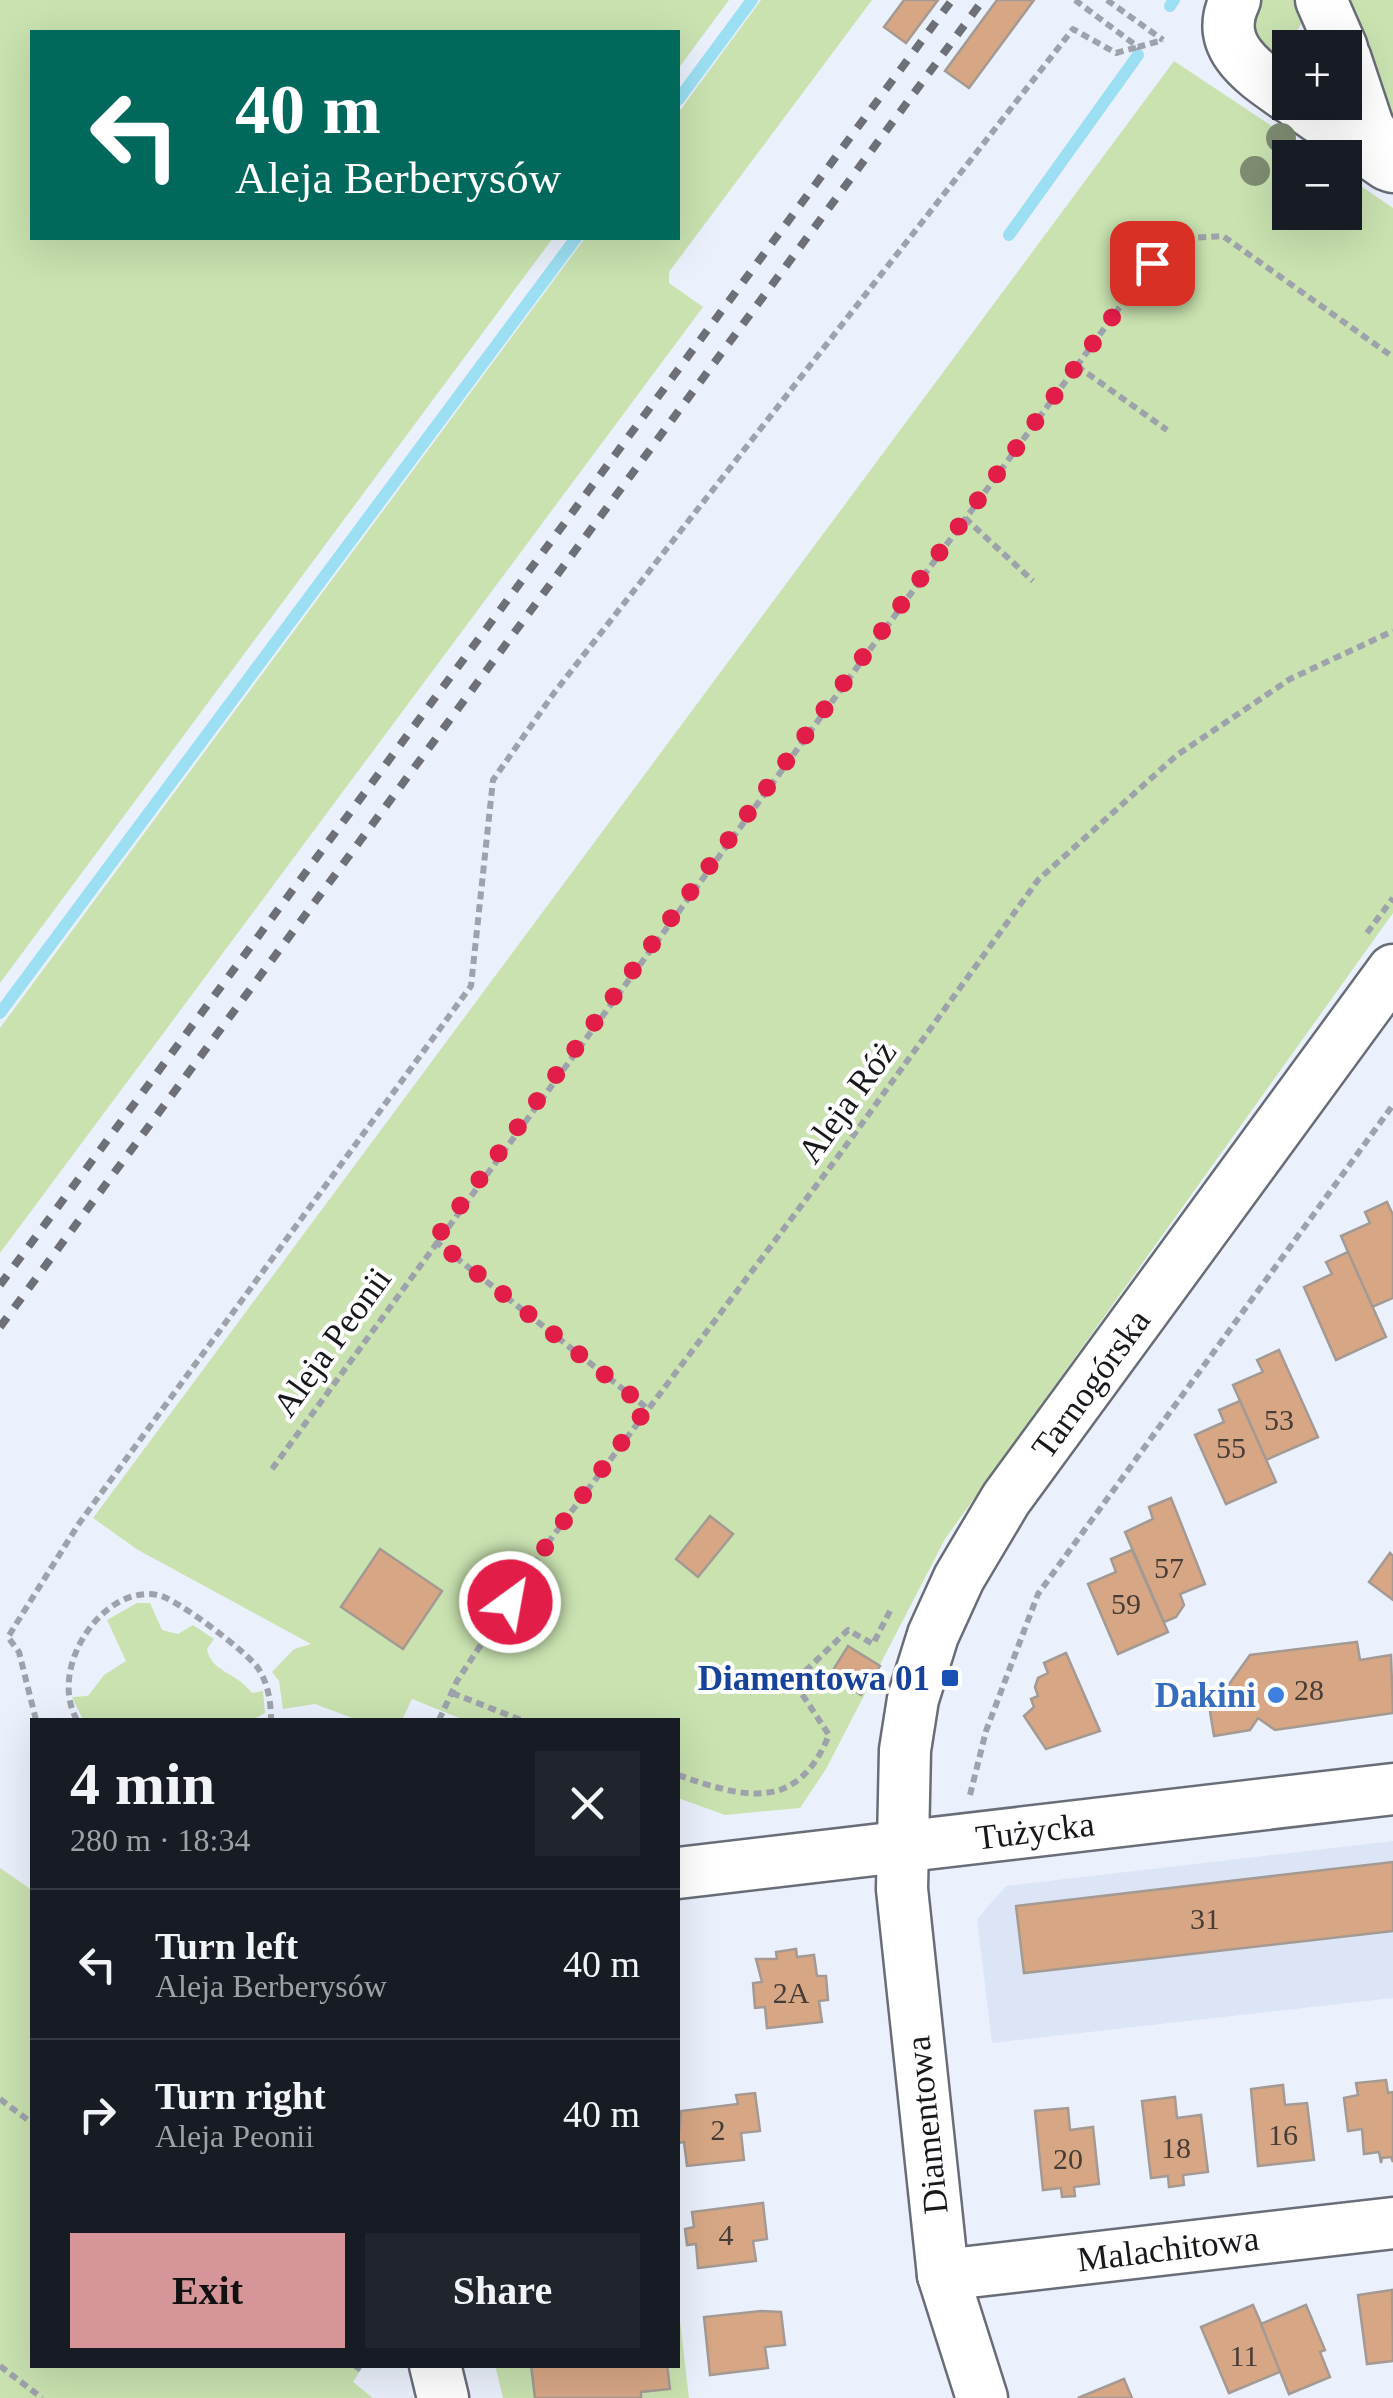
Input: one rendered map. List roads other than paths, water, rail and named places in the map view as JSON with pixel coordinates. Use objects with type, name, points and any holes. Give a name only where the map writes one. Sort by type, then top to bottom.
[{"type":"street","points":[[1235,0],[1229,34],[1239,58],[1272,84]]},
{"type":"street","points":[[1321,0],[1334,30]]},
{"type":"street","points":[[1362,108],[1393,168]]},
{"type":"street","points":[[1322,120],[1393,168]]},
{"type":"street","name":"Tarnogórska","points":[[904,1846],[905,1750],[913,1700],[940,1620],[974,1552],[1006,1499],[1393,970]]},
{"type":"street","name":"Tużycka","points":[[680,1873],[1393,1790]]},
{"type":"street","name":"Diamentowa","points":[[904,1846],[904,1912],[943,2274],[982,2398]]},
{"type":"street","name":"Malachitowa","points":[[943,2274],[1393,2223]]},
{"type":"street","points":[[436,2368],[443,2398]]},
{"type":"waterway","points":[[680,97],[752,0]]},
{"type":"waterway","points":[[1170,6],[1174,0]]},
{"type":"waterway","points":[[1009,235],[1138,55]]},
{"type":"waterway","points":[[0,1013],[575,240]]},
{"type":"railway","points":[[0,1285],[952,0]]},
{"type":"railway","points":[[0,1327],[983,0]]},
{"type":"place","name":"Diamentowa 01","points":[[950,1678]]},
{"type":"place","name":"Dakini","points":[[1276,1695]]}]
